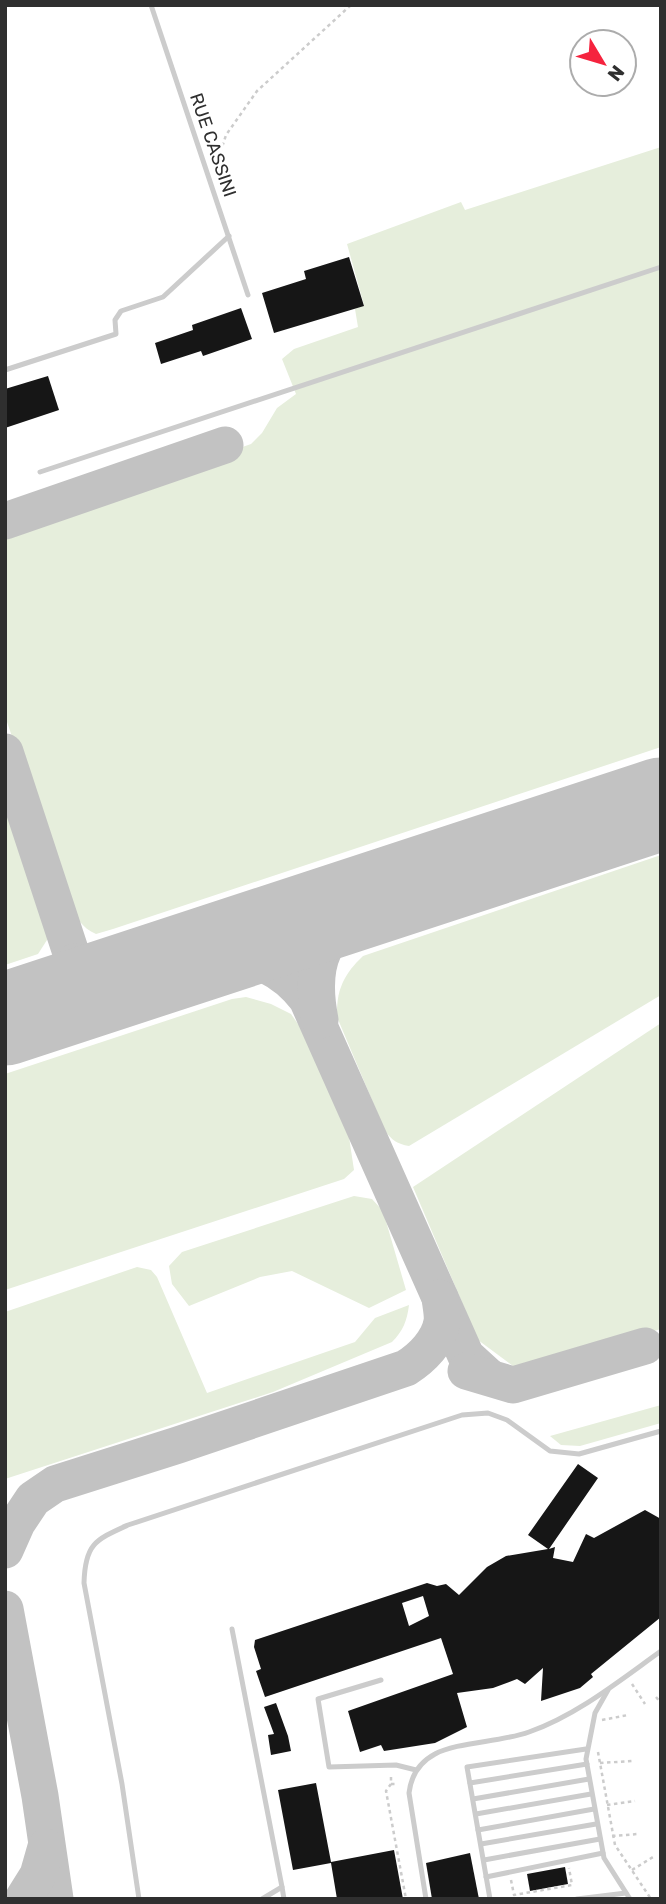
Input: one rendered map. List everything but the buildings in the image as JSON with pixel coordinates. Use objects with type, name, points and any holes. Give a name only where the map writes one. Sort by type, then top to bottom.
[{"type":"lane","name":"RUE CASSINI","points":[[152,5],[248,295]]},
{"type":"lane","points":[[5,370],[116,334],[115,320],[121,311],[163,297],[229,236]]},
{"type":"lane","points":[[40,472],[661,267]]},
{"type":"lane","points":[[139,1899],[122,1784],[84,1583],[89,1549],[98,1539],[128,1525],[461,1415],[488,1413],[507,1420],[551,1451],[579,1454],[661,1431]]},
{"type":"lane","points":[[232,1629],[284,1899]]},
{"type":"lane","points":[[426,1899],[409,1801],[410,1785],[416,1770],[442,1751],[503,1740],[542,1727],[578,1709],[661,1651]]},
{"type":"lane","points":[[381,1680],[318,1699],[329,1767],[396,1765],[416,1770]]},
{"type":"lane","points":[[615,1683],[595,1713],[586,1749],[591,1794],[603,1853],[607,1866],[628,1896]]},
{"type":"lane","points":[[490,1899],[467,1767],[586,1749]]},
{"type":"lane","points":[[470,1783],[587,1764]]},
{"type":"lane","points":[[473,1800],[589,1779]]},
{"type":"lane","points":[[476,1814],[591,1794]]},
{"type":"lane","points":[[478,1829],[594,1809]]},
{"type":"lane","points":[[481,1844],[596,1824]]},
{"type":"lane","points":[[484,1860],[600,1839]]},
{"type":"lane","points":[[486,1877],[603,1853]]},
{"type":"lane","points":[[262,1899],[282,1887]]},
{"type":"lane","points":[[578,1899],[628,1896]]},
{"type":"path","points":[[211,182],[226,135],[257,92],[351,5]]},
{"type":"path","points":[[626,1675],[645,1704]]},
{"type":"path","points":[[625,1690],[632,1684]]},
{"type":"path","points":[[656,1697],[661,1703]]},
{"type":"path","points":[[606,1709],[602,1720],[628,1715]]},
{"type":"path","points":[[598,1742],[615,1845],[651,1899]]},
{"type":"path","points":[[600,1763],[632,1761]]},
{"type":"path","points":[[391,1777],[391,1784],[386,1791],[406,1899]]},
{"type":"path","points":[[391,1784],[398,1784]]},
{"type":"path","points":[[607,1805],[635,1801]]},
{"type":"path","points":[[612,1836],[638,1834]]},
{"type":"path","points":[[632,1870],[653,1857]]},
{"type":"path","points":[[510,1876],[514,1895],[572,1885],[568,1866]]},
{"type":"green space","points":[[661,147],[661,747],[113,929],[96,934],[87,929],[69,905],[5,716],[5,534],[48,515],[251,444],[262,433],[277,408],[296,394],[282,359],[294,349],[358,327],[355,309],[364,305],[347,244],[461,202],[465,210]]},
{"type":"green space","points":[[5,783],[44,899],[50,930],[38,954],[5,965]]},
{"type":"green space","points":[[661,855],[661,995],[409,1146],[390,1137],[385,1131],[337,1017],[340,991],[346,976],[356,963],[363,956]]},
{"type":"green space","points":[[246,997],[271,1004],[291,1014],[305,1034],[349,1137],[354,1170],[344,1179],[5,1290],[5,1074],[232,999]]},
{"type":"green space","points":[[661,1023],[661,1329],[517,1369],[478,1340],[413,1187]]},
{"type":"green space","points":[[354,1196],[372,1199],[383,1211],[406,1290],[369,1308],[292,1271],[260,1277],[189,1306],[172,1284],[169,1266],[182,1252]]},
{"type":"green space","points":[[137,1267],[151,1270],[157,1277],[207,1393],[355,1342],[375,1318],[409,1305],[402,1330],[392,1342],[273,1392],[5,1479],[5,1312]]},
{"type":"green space","points":[[661,1405],[661,1423],[580,1446],[561,1445],[550,1436]]},
{"type":"taxiway","points":[[5,521],[225,445]]},
{"type":"taxiway","points":[[5,752],[74,962],[73,978],[59,1001]]},
{"type":"taxiway","points":[[320,1020],[316,980],[324,950],[342,924],[372,898]]},
{"type":"taxiway","points":[[214,949],[266,965],[287,978],[307,999],[466,1356],[489,1377]]},
{"type":"taxiway","points":[[74,962],[88,977],[107,986]]},
{"type":"taxiway","points":[[5,1550],[17,1523],[33,1499],[55,1484],[406,1368],[424,1354],[437,1336],[442,1319],[440,1298]]},
{"type":"taxiway","points":[[466,1371],[513,1385],[645,1346]]},
{"type":"taxiway","points":[[5,1609],[40,1796],[55,1899]]},
{"type":"taxiway","points":[[23,1899],[38,1875],[46,1847]]},
{"type":"runway","points":[[5,1019],[661,804]]}]
